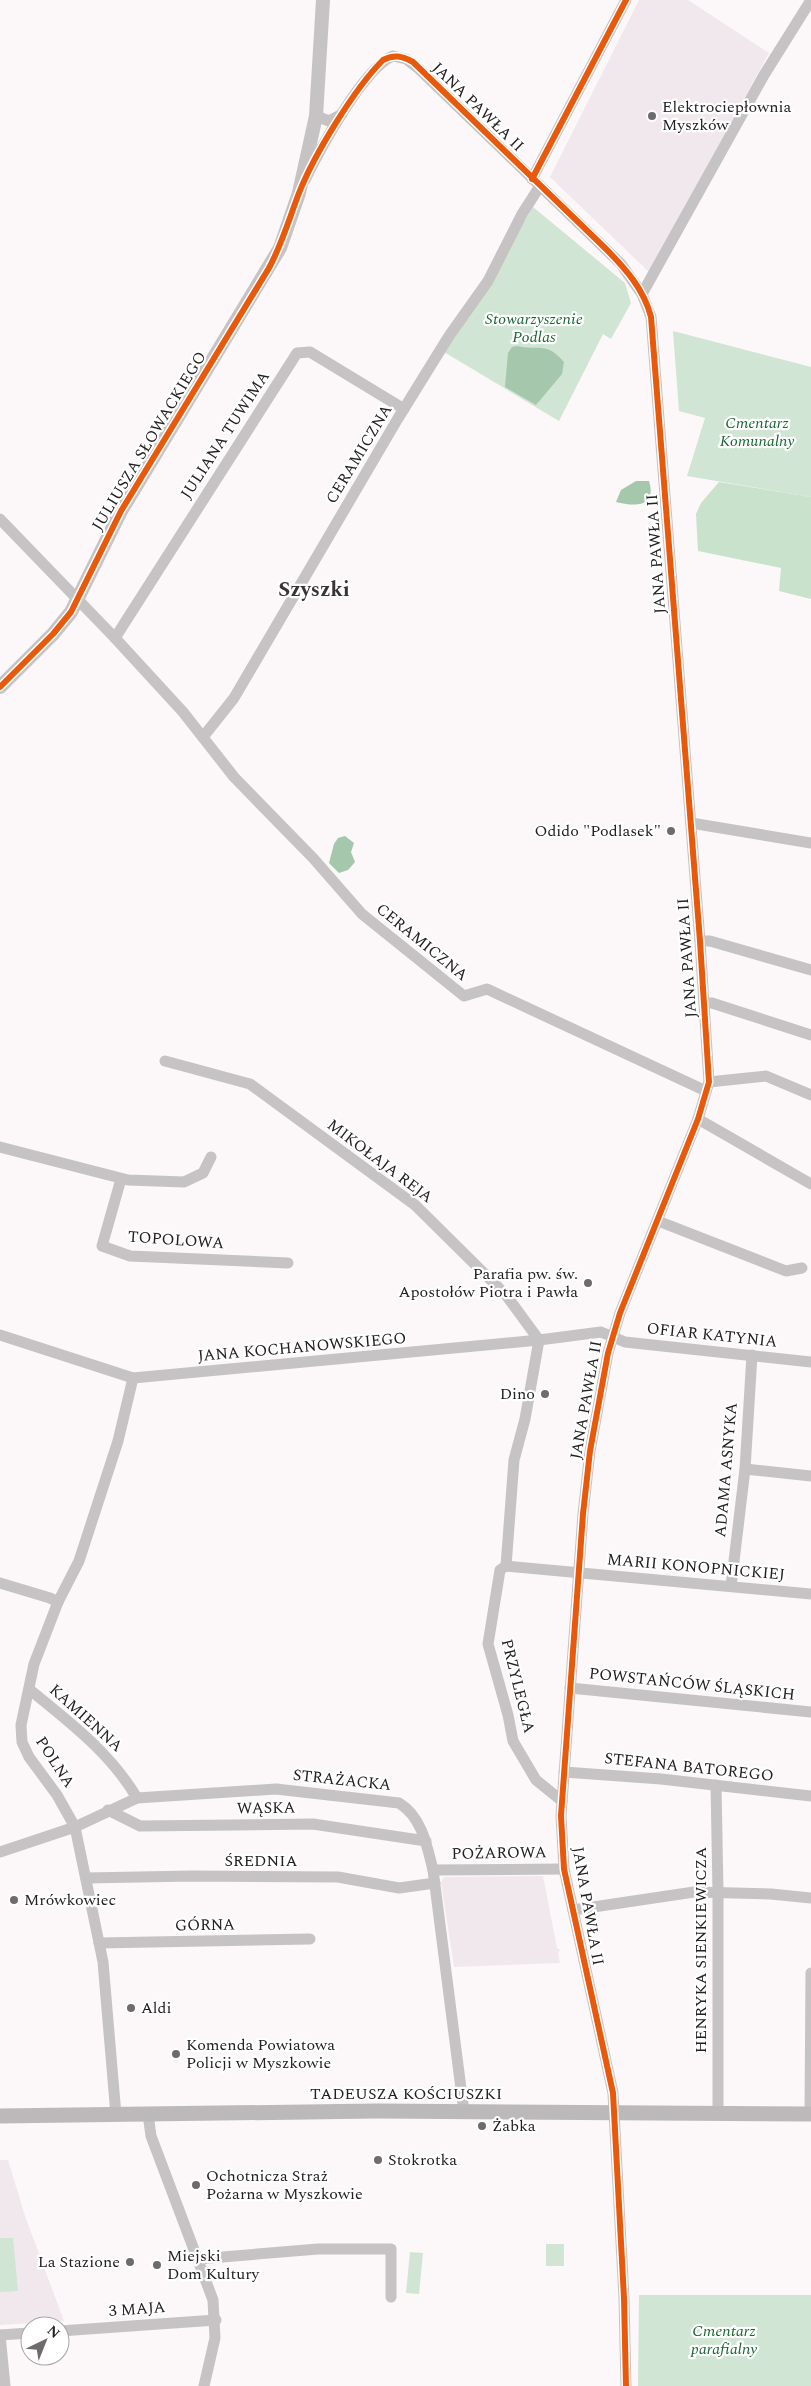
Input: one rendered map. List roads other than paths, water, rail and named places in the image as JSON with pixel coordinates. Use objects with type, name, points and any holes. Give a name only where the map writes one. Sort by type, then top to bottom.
[{"type":"main road","name":"TADEUSZA KOŚCIUSZKI","points":[[0,2116],[254,2111],[811,2114]]},
{"type":"street","name":"JULIUSZA SŁOWACKIEGO","points":[[0,687],[61,624],[77,600],[121,511],[269,268],[284,240],[299,193],[316,116],[323,0]]},
{"type":"street","name":"CERAMICZNA","points":[[203,737],[234,698],[404,409],[449,336],[488,281],[626,0]]},
{"type":"street","points":[[642,294],[764,75],[811,0]]},
{"type":"street","name":"JANA PAWŁA II","points":[[299,193],[342,114],[383,60],[393,56],[406,59],[419,69],[621,264],[642,294],[651,317],[700,941],[708,1087],[698,1119],[612,1336],[590,1451],[578,1573],[562,1801],[564,1869],[613,2093],[624,2298],[626,2386]]},
{"type":"street","points":[[316,116],[329,121],[342,114]]},
{"type":"street","name":"JULIANA TUWIMA","points":[[115,638],[297,353],[310,352],[404,409]]},
{"type":"street","name":"CERAMICZNA","points":[[0,519],[115,638],[203,737],[234,777],[314,858],[362,914],[464,996],[487,989],[708,1087]]},
{"type":"street","points":[[691,823],[811,843]]},
{"type":"street","points":[[700,941],[710,941],[811,970]]},
{"type":"street","points":[[704,1003],[712,1003],[811,1035]]},
{"type":"street","name":"MIKOŁAJA REJA","points":[[165,1061],[250,1084],[415,1205],[506,1295],[539,1340]]},
{"type":"street","points":[[708,1087],[766,1076],[811,1094]]},
{"type":"street","points":[[698,1119],[811,1184]]},
{"type":"street","points":[[0,1147],[121,1179],[184,1182],[203,1172],[211,1157]]},
{"type":"street","name":"TOPOLOWA","points":[[121,1179],[102,1246],[130,1256],[288,1264]]},
{"type":"street","points":[[658,1221],[786,1271],[802,1268]]},
{"type":"street","name":"JANA KOCHANOWSKIEGO","points":[[0,1335],[133,1378],[539,1340],[601,1332],[612,1336]]},
{"type":"street","name":"OFIAR KATYNIA","points":[[612,1336],[625,1342],[811,1362]]},
{"type":"street","name":"PRZYLEGŁA","points":[[539,1340],[525,1419],[514,1460],[506,1566],[500,1570],[490,1621],[488,1644],[513,1740],[536,1780],[562,1801]]},
{"type":"street","name":"ADAMA ASNYKA","points":[[730,1586],[744,1468],[752,1356]]},
{"type":"street","name":"POLNA","points":[[116,2114],[103,1962],[75,1827],[57,1795],[29,1757],[22,1742],[21,1725],[34,1664],[58,1602],[79,1561],[118,1441],[133,1378]]},
{"type":"street","points":[[744,1468],[811,1476]]},
{"type":"street","points":[[506,1566],[568,1574],[578,1573]]},
{"type":"street","name":"MARII KONOPNICKIEJ","points":[[578,1573],[811,1594]]},
{"type":"street","points":[[0,1583],[58,1602]]},
{"type":"street","name":"POWSTAŃCÓW ŚLĄSKICH","points":[[570,1688],[811,1712]]},
{"type":"street","name":"KAMIENNA","points":[[29,1689],[100,1748],[124,1776],[137,1798]]},
{"type":"street","name":"STEFANA BATOREGO","points":[[564,1772],[716,1785],[811,1796]]},
{"type":"street","name":"HENRYKA SIENKIEWICZA","points":[[716,1785],[718,2114]]},
{"type":"street","name":"STRAŻACKA","points":[[0,1852],[75,1827],[137,1798],[276,1789],[393,1801],[412,1812],[426,1841],[433,1870],[464,2112]]},
{"type":"street","name":"WĄSKA","points":[[108,1810],[140,1826],[313,1824],[426,1841]]},
{"type":"street","name":"POŻAROWA","points":[[433,1870],[564,1869]]},
{"type":"street","name":"ŚREDNIA","points":[[86,1878],[192,1876],[338,1878],[399,1888],[435,1882]]},
{"type":"street","points":[[573,1910],[694,1892],[811,1898]]},
{"type":"street","name":"GÓRNA","points":[[100,1943],[310,1939]]},
{"type":"street","points":[[811,1973],[811,2114]]},
{"type":"street","points":[[148,2114],[151,2136],[211,2293],[216,2320],[215,2338],[204,2386]]},
{"type":"street","points":[[198,2259],[318,2249],[391,2249],[391,2297]]},
{"type":"street","name":"3 MAJA","points":[[70,2330],[216,2320]]},
{"type":"street","points":[[5,2386],[0,2334],[20,2333]]},
{"type":"place","name":"Elektrociepłownia Myszków","points":[[652,116]]},
{"type":"place","name":"Odido \"Podlasek\"","points":[[671,831]]},
{"type":"place","name":"Parafia pw. św. Apostołów Piotra i Pawła","points":[[588,1283]]},
{"type":"place","name":"Dino","points":[[545,1394]]},
{"type":"place","name":"Mrówkowiec","points":[[14,1900]]},
{"type":"place","name":"Aldi","points":[[131,2008]]},
{"type":"place","name":"Komenda Powiatowa Policji w Myszkowie","points":[[176,2054]]},
{"type":"place","name":"Żabka","points":[[482,2126]]},
{"type":"place","name":"Stokrotka","points":[[378,2160]]},
{"type":"place","name":"Ochotnicza Straż Pożarna w Myszkowie","points":[[196,2185]]},
{"type":"place","name":"La Stazione","points":[[130,2262]]},
{"type":"place","name":"Miejski Dom Kultury","points":[[157,2265]]},
{"type":"district","name":"Szyszki","points":[[314,590]]},
{"type":"park label","name":"Stowarzyszenie Podlas","points":[[534,328]]},
{"type":"park label","name":"Cmentarz Komunalny","points":[[757,432]]},
{"type":"park label","name":"Cmentarz parafialny","points":[[724,2340]]}]
